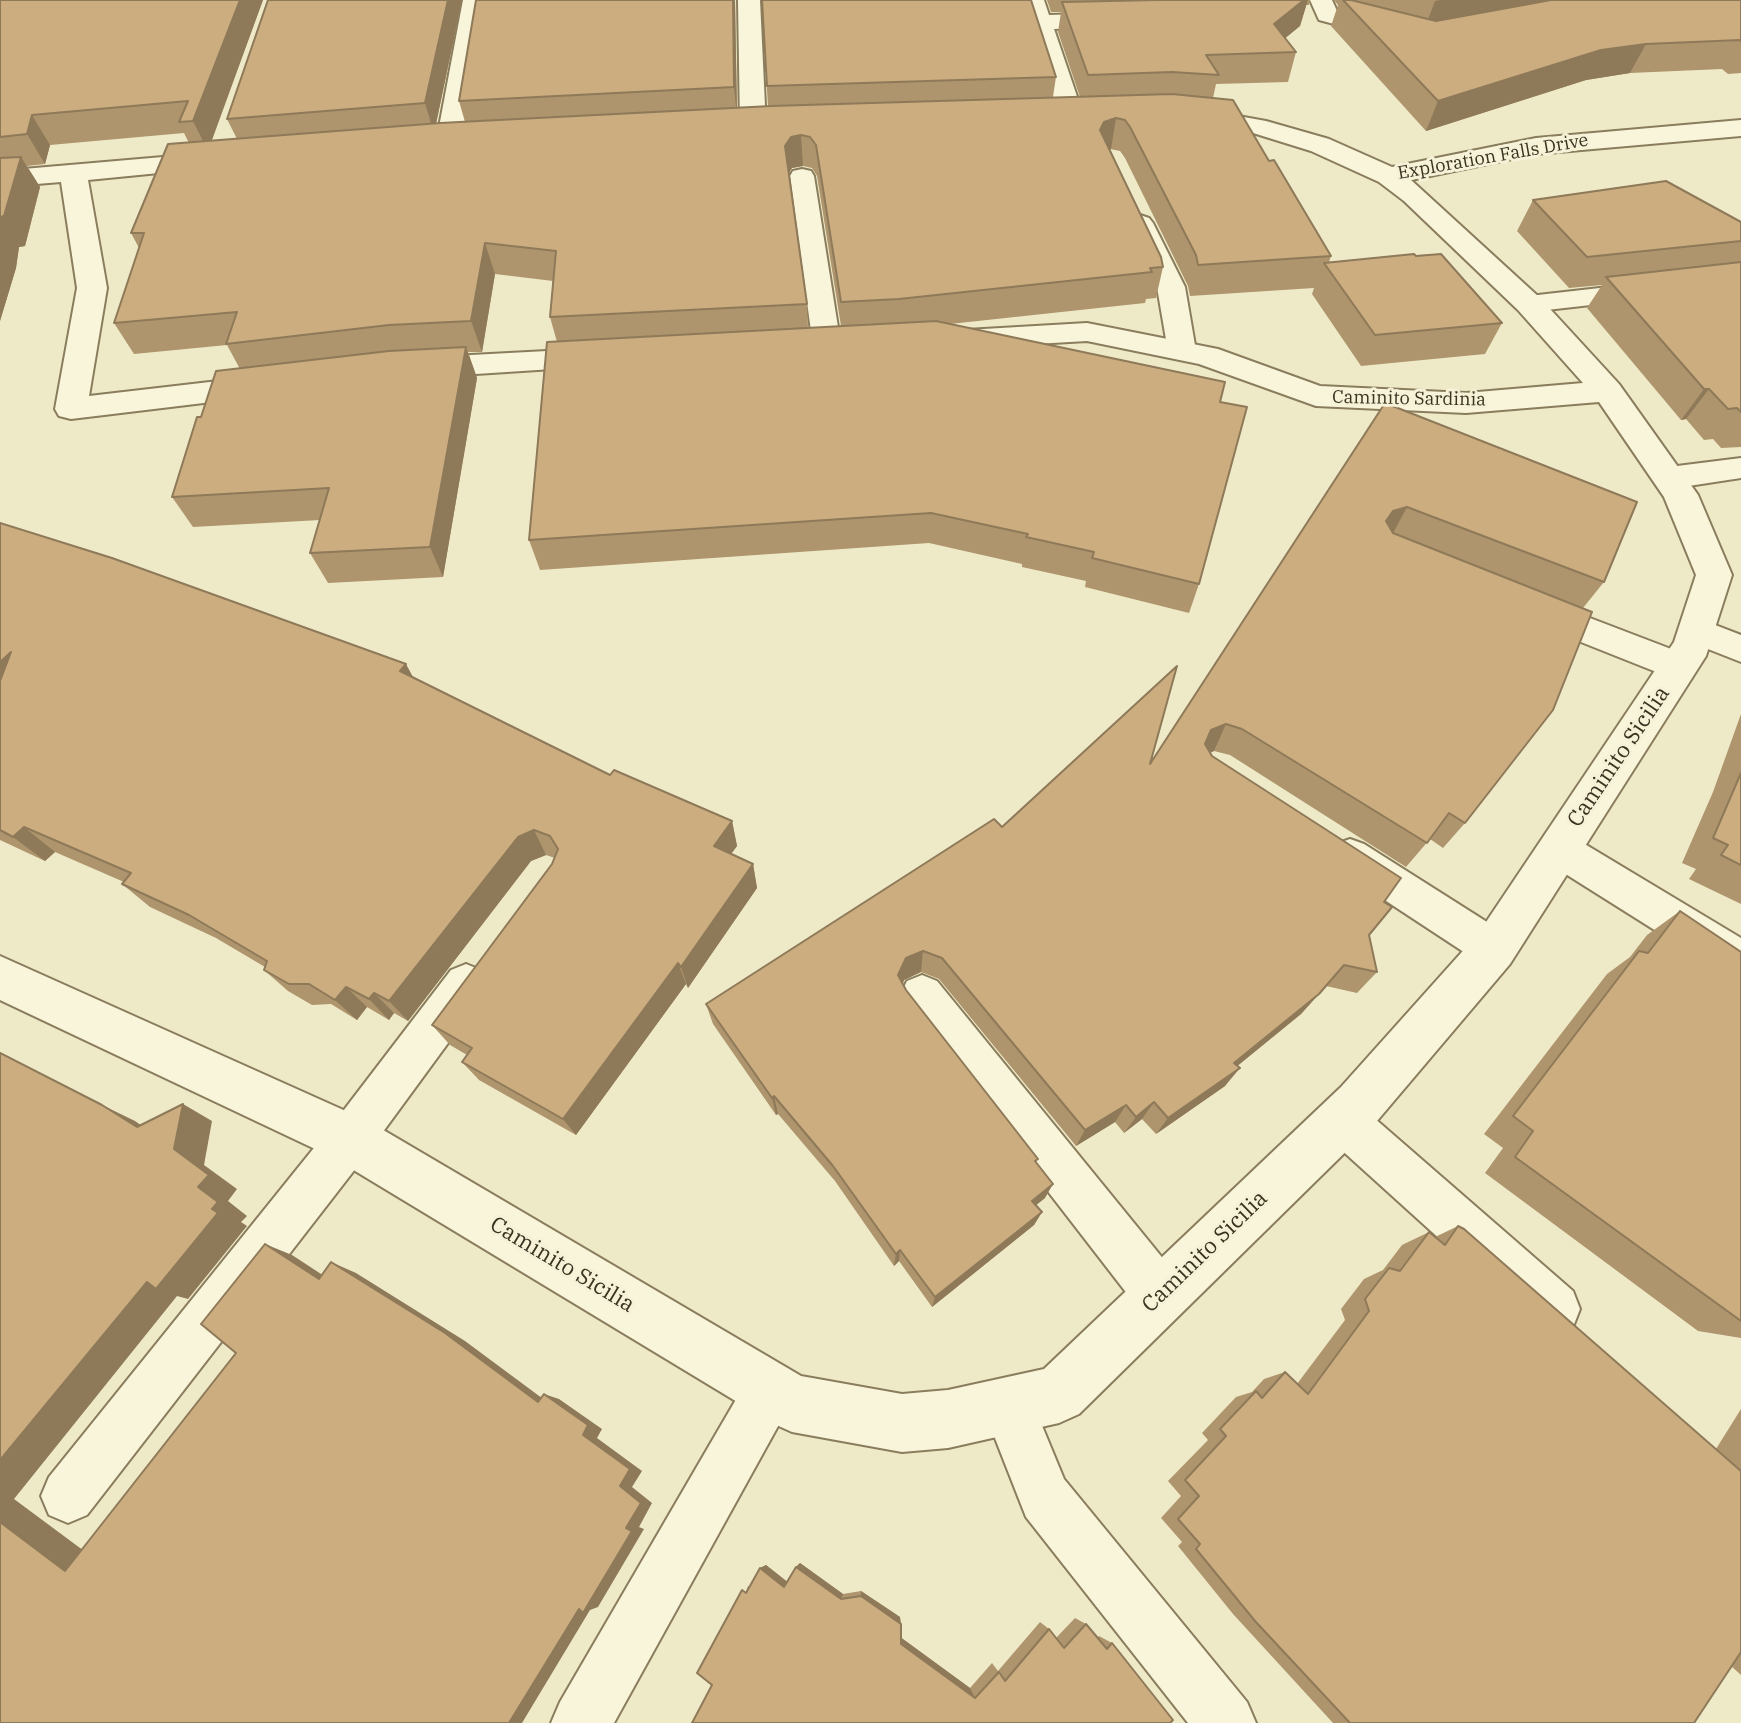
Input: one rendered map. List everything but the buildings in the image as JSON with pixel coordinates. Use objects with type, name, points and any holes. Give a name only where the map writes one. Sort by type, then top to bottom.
[{"type":"street","points":[[449,143],[474,0]]},
{"type":"street","points":[[722,128],[763,126],[749,0]]},
{"type":"street","points":[[1295,16],[1324,8],[1410,37]]},
{"type":"street","points":[[1070,114],[1037,11],[1136,20]]},
{"type":"street","points":[[1166,113],[1225,119],[1289,135],[1401,186]]},
{"type":"street","points":[[1039,115],[1098,114]]},
{"type":"street","name":"Exploration Falls Drive","points":[[1401,186],[1536,146],[1741,128]]},
{"type":"street","points":[[221,160],[231,131]]},
{"type":"street","points":[[418,146],[479,142]]},
{"type":"street","name":"Exploration Falls Drive","points":[[1401,186],[1741,148]]},
{"type":"street","points":[[0,179],[252,158]]},
{"type":"street","points":[[73,171],[92,288],[71,409],[292,382]]},
{"type":"street","name":"Caminito Sicilia","points":[[0,977],[350,1139],[792,1403],[902,1423],[948,1419],[1059,1394],[1342,1120],[1494,949],[1688,649],[1714,575],[1681,495],[1608,391],[1529,304],[1401,186]]},
{"type":"street","name":"Caminito Sardinia","points":[[919,341],[1087,332],[1207,356],[1316,396],[1466,403],[1608,391]]},
{"type":"street","points":[[796,348],[842,345]]},
{"type":"street","points":[[387,371],[638,356]]},
{"type":"lane","points":[[802,176],[842,345]]},
{"type":"lane","points":[[1130,202],[1171,287],[1182,351]]},
{"type":"lane","points":[[1529,304],[1741,280]]},
{"type":"lane","points":[[1669,478],[1741,468]]},
{"type":"lane","points":[[1505,598],[1688,649],[1741,649]]},
{"type":"lane","points":[[1321,838],[1494,949]]},
{"type":"lane","points":[[1559,849],[1741,961]]},
{"type":"lane","points":[[68,1496],[350,1139],[491,950]]},
{"type":"lane","points":[[922,995],[1160,1295]]},
{"type":"lane","points":[[1342,1120],[1589,1340]]},
{"type":"lane","points":[[581,1723],[770,1390]]},
{"type":"lane","points":[[1008,1405],[1045,1498],[1226,1723]]}]
